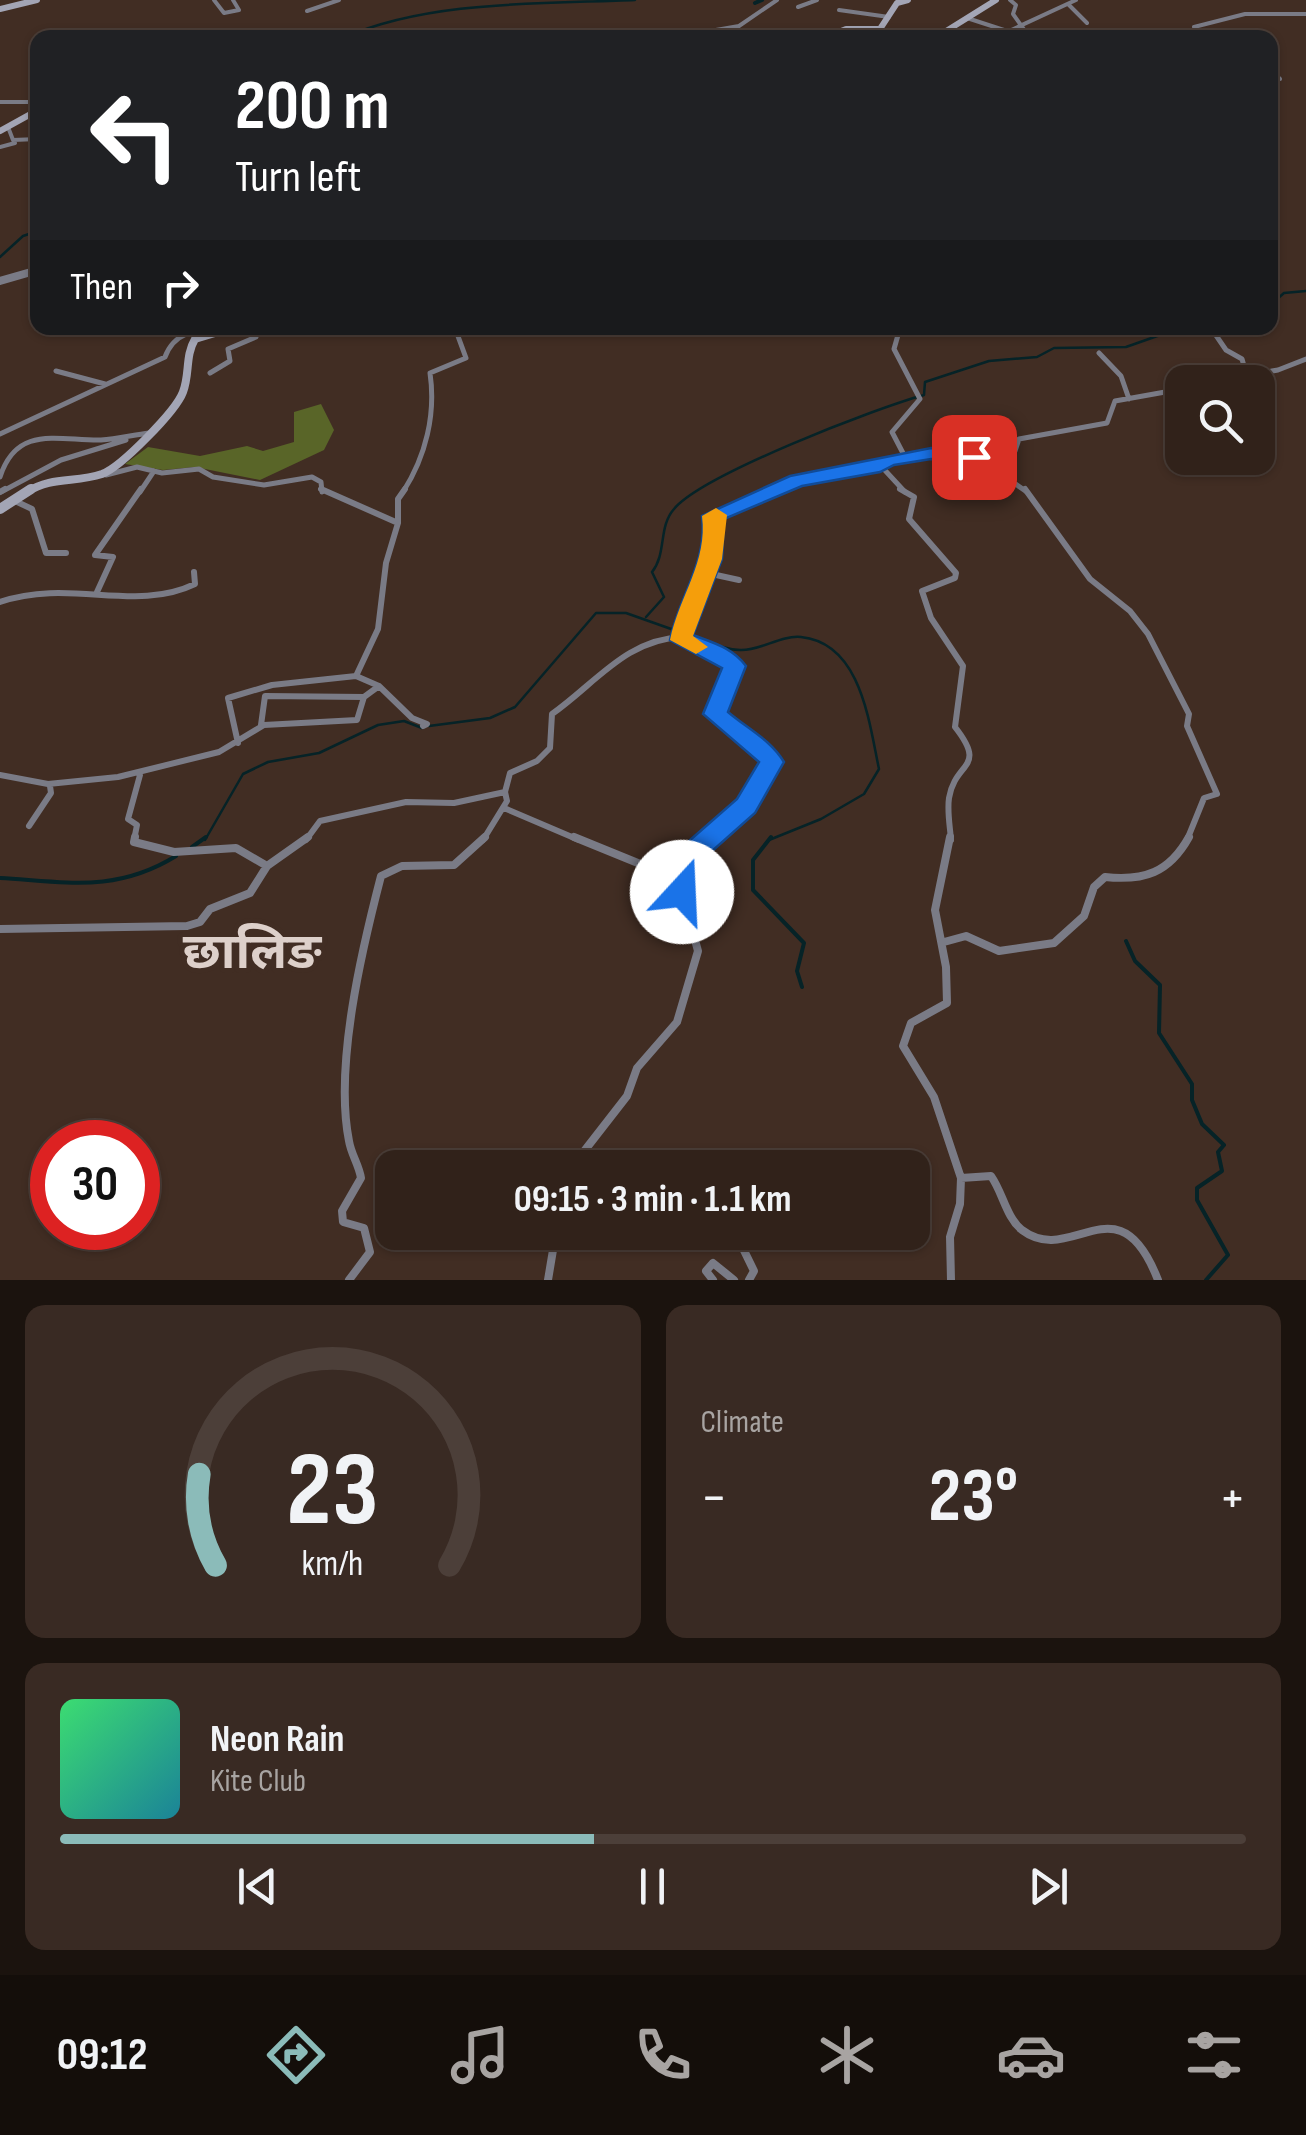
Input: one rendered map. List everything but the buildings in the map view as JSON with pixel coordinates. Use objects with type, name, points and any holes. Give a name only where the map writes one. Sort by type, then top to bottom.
[{"type":"main road","points":[[0,9],[37,0]]},
{"type":"main road","points":[[842,30],[880,29],[897,2],[908,0]]},
{"type":"main road","points":[[948,30],[996,0]]},
{"type":"main road","points":[[4,129],[30,114]]},
{"type":"main road","points":[[0,510],[55,476],[100,474],[122,463],[185,389],[190,345],[211,335]]},
{"type":"street","points":[[214,0],[224,13],[240,10],[233,0]]},
{"type":"street","points":[[307,12],[339,0]]},
{"type":"street","points":[[716,30],[739,26],[777,0]]},
{"type":"street","points":[[798,7],[817,0]]},
{"type":"street","points":[[1010,0],[1016,5],[1013,14],[1026,30]]},
{"type":"street","points":[[1010,30],[1076,0]]},
{"type":"street","points":[[1068,4],[1087,23]]},
{"type":"street","points":[[840,10],[889,16]]},
{"type":"street","points":[[1194,27],[1246,14],[1306,14]]},
{"type":"street","points":[[967,18],[1005,30]]},
{"type":"street","points":[[0,102],[30,102]]},
{"type":"street","points":[[4,129],[13,140],[20,141]]},
{"type":"street","points":[[0,147],[30,140]]},
{"type":"street","points":[[0,281],[30,272]]},
{"type":"street","points":[[0,434],[42,410],[166,357],[168,344],[180,335]]},
{"type":"street","points":[[210,373],[230,361],[228,349],[257,335]]},
{"type":"street","points":[[356,676],[378,629],[386,563],[398,523],[398,500],[415,473],[435,406],[430,373],[466,358],[458,335]]},
{"type":"street","points":[[898,335],[894,348],[920,399],[892,432],[904,457]]},
{"type":"street","points":[[1216,335],[1244,365]]},
{"type":"street","points":[[1099,353],[1121,376],[1130,399]]},
{"type":"street","points":[[1275,370],[1306,360]]},
{"type":"street","points":[[56,371],[107,384]]},
{"type":"street","points":[[584,1150],[627,1096],[637,1068],[676,1022],[684,1004],[698,951],[686,919],[682,881],[690,855],[746,806],[771,762],[764,750],[749,744],[715,714],[735,666],[719,653],[690,646],[684,638],[686,618],[707,573],[716,540],[713,516],[738,509],[797,481],[880,466],[904,457],[931,454],[980,459],[1015,451],[1019,440],[1108,423],[1115,402],[1165,392]]},
{"type":"street","points":[[0,477],[6,458],[16,449],[49,436],[101,440],[147,435]]},
{"type":"street","points":[[0,492],[34,469],[57,464],[72,453],[147,435]]},
{"type":"street","points":[[944,942],[966,936],[999,951],[1054,943],[1084,916],[1094,887],[1104,877],[1135,883],[1156,878],[1191,843],[1204,798],[1217,794],[1187,726],[1189,714],[1148,634],[1130,611],[1090,579],[1022,485],[980,459]]},
{"type":"street","points":[[100,474],[137,466],[154,471],[199,469],[264,486],[312,477],[321,482],[321,491],[398,523]]},
{"type":"street","points":[[880,466],[897,488],[914,498],[909,519],[956,573],[955,578],[922,591],[931,618],[963,666],[955,727],[970,746],[970,764],[958,776],[945,806],[951,845],[934,908],[950,982],[947,1003],[912,1023],[903,1046],[934,1097],[960,1178],[960,1204],[950,1237],[951,1280]]},
{"type":"street","points":[[97,592],[112,557],[95,555],[154,471]]},
{"type":"street","points":[[14,500],[32,510],[46,553],[66,553]]},
{"type":"street","points":[[0,602],[39,590],[121,597],[184,590],[195,584],[194,572]]},
{"type":"street","points":[[707,573],[738,580]]},
{"type":"street","points":[[349,1280],[370,1252],[364,1228],[343,1222],[342,1210],[360,1192],[364,1178],[347,1135],[347,1040],[355,1014],[362,949],[381,876],[405,865],[442,868],[476,850],[503,808],[510,773],[537,761],[550,748],[552,714],[570,704],[607,664],[661,636],[684,638]]},
{"type":"street","points":[[238,743],[228,698],[272,684],[356,676],[379,686],[412,718],[427,724],[424,726]]},
{"type":"street","points":[[0,775],[15,783],[50,786],[72,779],[109,780],[141,774],[238,743],[261,725],[357,720],[364,697],[379,686]]},
{"type":"street","points":[[261,725],[266,696],[364,697]]},
{"type":"street","points":[[141,774],[128,819],[137,826],[134,842],[174,852],[236,848],[267,866]]},
{"type":"street","points":[[29,826],[51,793],[50,786]]},
{"type":"street","points":[[0,929],[187,926],[200,922],[210,909],[250,893],[267,866],[304,844],[320,821],[406,802],[454,803],[505,792]]},
{"type":"street","points":[[503,808],[548,824],[613,858],[682,881]]},
{"type":"street","points":[[960,1178],[992,1176],[1002,1189],[1010,1218],[1030,1235],[1048,1239],[1082,1230],[1133,1235],[1141,1242],[1158,1280]]},
{"type":"street","points":[[548,1280],[553,1250]]},
{"type":"street","points":[[744,1250],[754,1271],[749,1280]]},
{"type":"street","points":[[712,1280],[706,1271],[713,1263],[734,1280]]},
{"type":"green space","points":[[321,404],[334,430],[324,450],[260,480],[195,467],[163,470],[125,464],[148,447],[200,456],[247,446],[263,451],[294,442],[294,412]]},
{"type":"waterway","points":[[365,30],[448,10],[635,0]]},
{"type":"waterway","points":[[755,3],[762,0]]},
{"type":"waterway","points":[[0,257],[30,234]]},
{"type":"waterway","points":[[1278,298],[1284,293],[1306,291]]},
{"type":"waterway","points":[[646,617],[664,597],[652,572],[660,557],[669,516],[691,495],[718,479],[831,428],[924,395],[925,382],[989,361],[1037,357],[1054,348],[1126,347],[1160,335]]},
{"type":"waterway","points":[[429,726],[490,718],[515,707],[596,613],[626,613],[674,630]]},
{"type":"waterway","points":[[680,632],[740,650],[793,637],[821,642],[837,654],[859,688],[879,769],[864,794],[821,819],[769,840]]},
{"type":"waterway","points":[[205,840],[243,774],[268,762],[319,753],[378,725],[404,721],[422,728]]},
{"type":"waterway","points":[[192,847],[206,837]]},
{"type":"waterway","points":[[771,837],[753,860],[753,890],[804,943],[797,971],[802,987]]},
{"type":"waterway","points":[[0,878],[69,883],[112,880],[133,876],[176,856]]},
{"type":"waterway","points":[[1126,941],[1135,961],[1160,985],[1159,1033],[1192,1084],[1192,1100],[1202,1124],[1224,1145],[1218,1152],[1222,1171],[1197,1188],[1197,1200],[1228,1255],[1206,1280]]},
{"type":"slow traffic","points":[[696,647],[681,640],[686,618],[712,559],[716,515]]},
{"type":"district","name":"छालिङ","points":[[252,953]]},
{"type":"route","points":[[682,892],[683,873],[690,855],[746,806],[771,767],[764,750],[749,744],[715,714],[735,666],[719,653],[681,640],[686,618],[712,559],[716,540],[713,516],[738,509],[797,481],[880,466],[888,460],[931,454],[974,457]]}]
